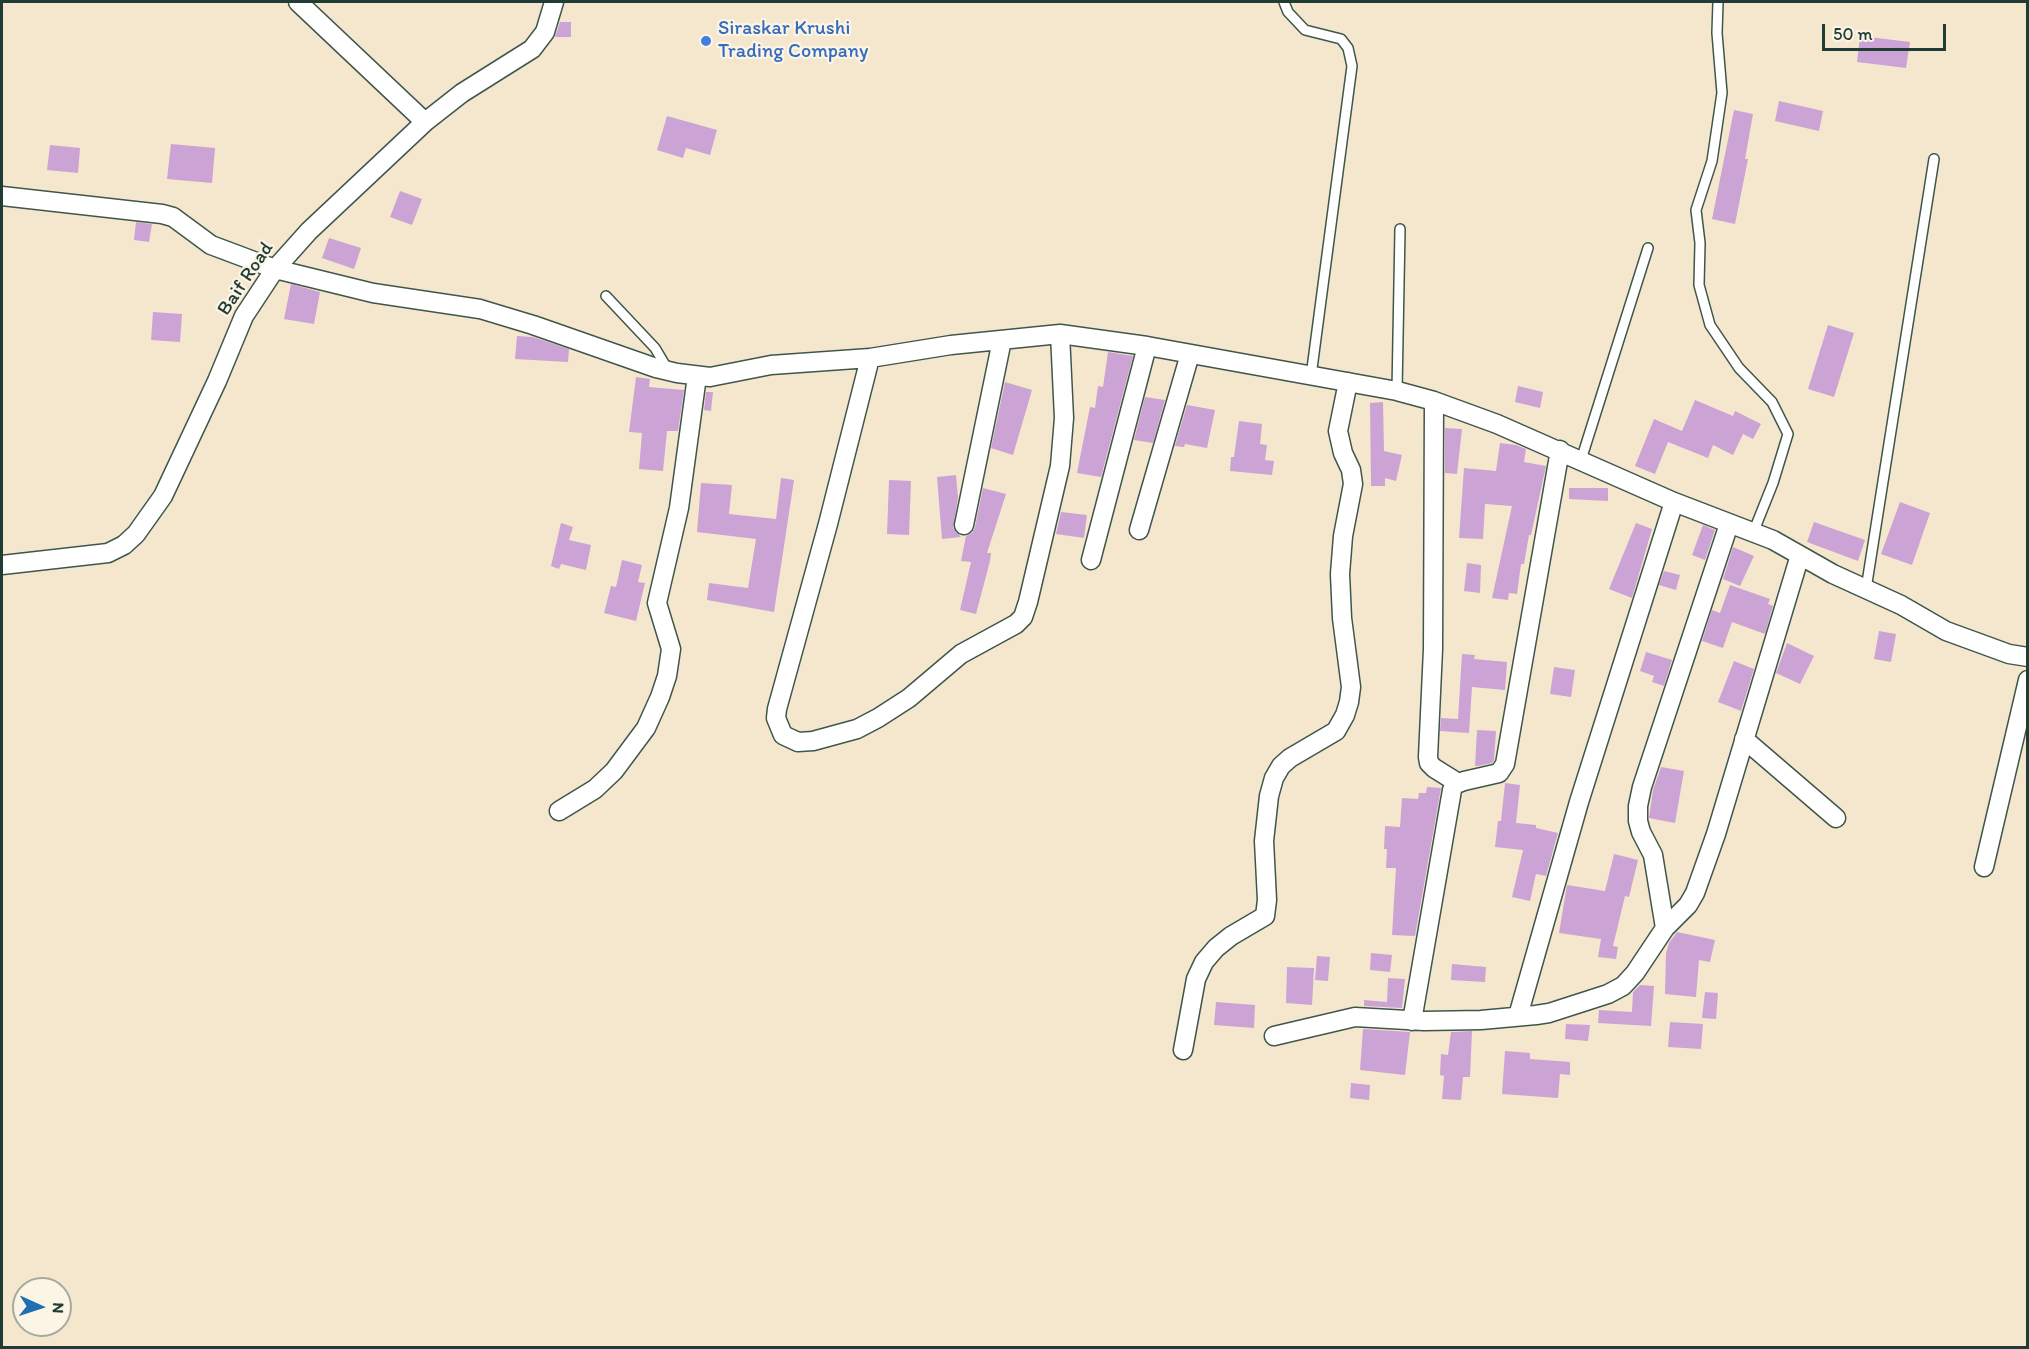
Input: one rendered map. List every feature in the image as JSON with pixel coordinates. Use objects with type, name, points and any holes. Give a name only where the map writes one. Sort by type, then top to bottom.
[{"type":"street","points":[[298,2],[425,122]]},
{"type":"street","name":"Baif Road","points":[[2,565],[108,553],[124,545],[136,534],[163,496],[217,381],[244,316],[275,269],[309,231],[425,122],[462,93],[532,48],[545,32],[554,2]]},
{"type":"street","points":[[2,196],[162,214],[173,217],[211,245],[275,269],[315,281],[373,293],[480,309],[669,372],[697,376],[722,375],[771,365],[870,358],[951,345],[1060,334],[1147,346],[1397,391],[1434,401],[1560,450],[1674,502],[1773,540],[1833,574],[1901,605],[1946,631],[2009,654],[2028,657]]},
{"type":"street","points":[[870,358],[828,524],[777,709],[777,718],[783,735],[798,742],[813,741],[857,729],[878,718],[909,699],[961,654],[1016,624],[1023,617],[1060,466],[1064,418],[1060,334]]},
{"type":"street","points":[[964,525],[1002,340]]},
{"type":"street","points":[[1091,560],[1147,346]]},
{"type":"street","points":[[1139,530],[1190,354]]},
{"type":"street","points":[[559,811],[595,789],[614,771],[646,728],[660,697],[671,649],[657,603],[679,508],[697,376]]},
{"type":"street","points":[[1183,1050],[1196,979],[1204,962],[1231,936],[1265,916],[1267,909],[1264,841],[1269,796],[1274,778],[1281,766],[1290,758],[1336,731],[1349,702],[1351,687],[1342,618],[1340,574],[1343,536],[1353,484],[1351,470],[1343,453],[1338,431],[1348,382]]},
{"type":"street","points":[[1434,401],[1433,650],[1428,757],[1429,763],[1434,768],[1458,783]]},
{"type":"street","points":[[1412,1021],[1449,797],[1454,785],[1499,773],[1505,764],[1560,450]]},
{"type":"street","points":[[1518,1016],[1579,802],[1674,502]]},
{"type":"street","points":[[1665,928],[1653,855],[1641,832],[1638,806],[1694,623],[1729,524]]},
{"type":"street","points":[[1274,1036],[1355,1017],[1412,1021],[1481,1020],[1550,1013],[1608,994],[1623,986],[1635,973],[1665,928],[1688,905],[1695,893],[1716,834],[1800,555]]},
{"type":"street","points":[[1984,867],[2028,680]]},
{"type":"street","points":[[1744,739],[1836,818]]},
{"type":"lane","points":[[1284,2],[1288,12],[1305,30],[1341,39],[1348,48],[1352,66],[1311,376]]},
{"type":"lane","points":[[1718,2],[1717,33],[1722,93],[1712,161],[1696,210],[1700,243],[1699,285],[1710,326],[1739,368],[1772,402],[1788,434],[1773,483],[1753,533]]},
{"type":"lane","points":[[1866,589],[1934,159]]},
{"type":"lane","points":[[1397,391],[1400,229]]},
{"type":"lane","points":[[1581,460],[1648,248]]},
{"type":"lane","points":[[606,296],[654,348],[669,372]]},
{"type":"building","points":[[560,22],[571,22],[571,37],[555,37]]},
{"type":"building","points":[[1860,36],[1910,42],[1906,68],[1857,62]]},
{"type":"building","points":[[1779,101],[1823,111],[1819,131],[1775,121]]},
{"type":"building","points":[[1734,110],[1753,114],[1745,159],[1748,159],[1735,224],[1712,219]]},
{"type":"building","points":[[667,116],[717,130],[710,155],[686,148],[683,158],[657,150]]},
{"type":"building","points":[[171,144],[215,148],[212,183],[167,179]]},
{"type":"building","points":[[50,145],[80,148],[78,173],[47,170]]},
{"type":"building","points":[[400,191],[422,199],[412,225],[390,217]]},
{"type":"building","points":[[136,222],[152,224],[149,242],[134,240]]},
{"type":"building","points":[[329,238],[361,248],[354,269],[322,258]]},
{"type":"building","points":[[291,284],[320,292],[314,324],[284,319]]},
{"type":"building","points":[[153,312],[182,314],[180,342],[151,340]]},
{"type":"building","points":[[1828,325],[1854,333],[1834,397],[1808,389]]},
{"type":"building","points":[[517,336],[533,337],[569,349],[568,362],[515,359]]},
{"type":"building","points":[[1108,352],[1133,356],[1101,477],[1077,473],[1090,407],[1095,408],[1098,386],[1103,387]]},
{"type":"building","points":[[636,377],[650,379],[649,387],[684,390],[678,431],[667,431],[663,471],[639,469],[642,433],[629,432]]},
{"type":"building","points":[[1005,382],[1032,390],[1013,455],[991,448]]},
{"type":"building","points":[[1518,386],[1543,392],[1540,408],[1515,402]]},
{"type":"building","points":[[706,392],[713,392],[711,411],[704,410]]},
{"type":"building","points":[[1145,397],[1165,400],[1153,443],[1134,440]]},
{"type":"building","points":[[1695,400],[1733,416],[1735,411],[1761,424],[1753,439],[1743,434],[1733,455],[1713,445],[1708,458],[1668,442],[1655,474],[1635,466],[1654,419],[1682,431]]},
{"type":"building","points":[[1383,402],[1384,451],[1402,455],[1396,481],[1385,478],[1385,486],[1371,486],[1370,403]]},
{"type":"building","points":[[1187,405],[1215,410],[1207,448],[1185,444],[1184,447],[1175,446]]},
{"type":"building","points":[[1239,421],[1262,424],[1260,444],[1267,445],[1265,460],[1274,461],[1272,475],[1230,471]]},
{"type":"building","points":[[1445,428],[1462,429],[1457,474],[1445,473]]},
{"type":"building","points":[[1500,443],[1526,449],[1524,462],[1546,466],[1524,564],[1521,564],[1517,594],[1509,593],[1508,600],[1492,598],[1512,506],[1485,504],[1483,539],[1459,538],[1464,468],[1496,471]]},
{"type":"building","points":[[956,475],[958,498],[953,528],[961,537],[942,539],[937,477]]},
{"type":"building","points":[[781,478],[794,480],[774,612],[707,600],[709,583],[748,588],[756,539],[697,532],[701,483],[732,485],[729,514],[776,519]]},
{"type":"building","points":[[889,480],[911,481],[909,535],[887,534]]},
{"type":"building","points":[[983,488],[1006,494],[987,553],[991,553],[990,561],[976,614],[960,610],[971,562],[961,561],[966,536],[972,533],[975,527]]},
{"type":"building","points":[[1569,488],[1608,488],[1608,501],[1569,499]]},
{"type":"building","points":[[1900,502],[1930,513],[1912,565],[1881,554]]},
{"type":"building","points":[[1061,512],[1087,515],[1084,538],[1056,534]]},
{"type":"building","points":[[1814,522],[1865,540],[1858,561],[1807,542]]},
{"type":"building","points":[[561,523],[573,527],[569,540],[591,545],[586,570],[561,564],[559,569],[551,566]]},
{"type":"building","points":[[1636,523],[1652,529],[1632,598],[1609,589]]},
{"type":"building","points":[[1703,525],[1715,530],[1705,560],[1692,555]]},
{"type":"building","points":[[1733,547],[1754,556],[1740,586],[1723,579]]},
{"type":"building","points":[[622,560],[642,565],[638,582],[645,583],[636,621],[604,613],[611,586],[616,587]]},
{"type":"building","points":[[1467,563],[1481,565],[1480,593],[1464,591]]},
{"type":"building","points":[[1664,571],[1680,575],[1676,590],[1659,585]]},
{"type":"building","points":[[1730,585],[1770,599],[1768,604],[1773,606],[1765,634],[1732,622],[1723,648],[1702,641],[1712,610],[1720,613]]},
{"type":"building","points":[[1879,631],[1896,634],[1891,662],[1874,659]]},
{"type":"building","points":[[1787,643],[1814,656],[1800,684],[1776,673]]},
{"type":"building","points":[[1646,652],[1672,660],[1664,686],[1652,682],[1654,676],[1640,671]]},
{"type":"building","points":[[1462,654],[1475,655],[1474,659],[1507,662],[1505,690],[1472,687],[1469,733],[1440,731],[1441,718],[1458,719]]},
{"type":"building","points":[[1734,661],[1754,669],[1741,711],[1718,702]]},
{"type":"building","points":[[1554,667],[1575,670],[1571,697],[1550,694]]},
{"type":"building","points":[[1477,730],[1496,731],[1492,763],[1475,766]]},
{"type":"building","points":[[1661,767],[1684,771],[1675,823],[1649,818],[1653,790]]},
{"type":"building","points":[[1505,783],[1520,785],[1516,823],[1536,825],[1536,828],[1558,833],[1546,876],[1536,874],[1530,901],[1512,897],[1523,850],[1495,847],[1498,821],[1501,821]]},
{"type":"building","points":[[1427,787],[1441,788],[1415,936],[1392,935],[1396,868],[1386,868],[1385,826],[1400,827],[1402,798],[1418,799],[1419,793],[1426,793]]},
{"type":"building","points":[[1614,854],[1638,860],[1629,897],[1625,896],[1613,946],[1618,947],[1616,959],[1598,957],[1601,939],[1559,933],[1567,885],[1605,891]]},
{"type":"building","points":[[1677,932],[1715,940],[1710,962],[1699,960],[1696,997],[1665,994],[1666,953],[1669,943]]},
{"type":"building","points":[[1371,953],[1392,955],[1390,972],[1370,970]]},
{"type":"building","points":[[1317,956],[1330,957],[1328,981],[1315,980]]},
{"type":"building","points":[[1452,964],[1486,967],[1485,982],[1451,980]]},
{"type":"building","points":[[1287,967],[1314,968],[1312,1005],[1286,1003]]},
{"type":"building","points":[[1388,978],[1405,979],[1402,1008],[1364,1006],[1364,1000],[1387,1002]]},
{"type":"building","points":[[1640,985],[1654,986],[1651,1026],[1598,1023],[1599,1010],[1632,1012],[1633,992]]},
{"type":"building","points":[[1705,992],[1718,993],[1716,1019],[1702,1018]]},
{"type":"building","points":[[1216,1002],[1255,1005],[1254,1028],[1214,1025]]},
{"type":"building","points":[[1670,1022],[1703,1024],[1701,1049],[1668,1047]]},
{"type":"building","points":[[1566,1024],[1590,1025],[1588,1041],[1565,1039]]},
{"type":"building","points":[[1363,1029],[1410,1032],[1405,1075],[1360,1070]]},
{"type":"building","points":[[1472,1031],[1470,1077],[1463,1077],[1461,1100],[1442,1099],[1444,1076],[1440,1075],[1441,1054],[1448,1055],[1451,1032]]},
{"type":"building","points":[[1505,1051],[1530,1053],[1530,1059],[1570,1062],[1570,1075],[1560,1074],[1558,1098],[1502,1094]]},
{"type":"building","points":[[1351,1083],[1370,1085],[1369,1100],[1350,1098]]},
{"type":"place","name":"Siraskar Krushi Trading Company","points":[[706,41]]}]
